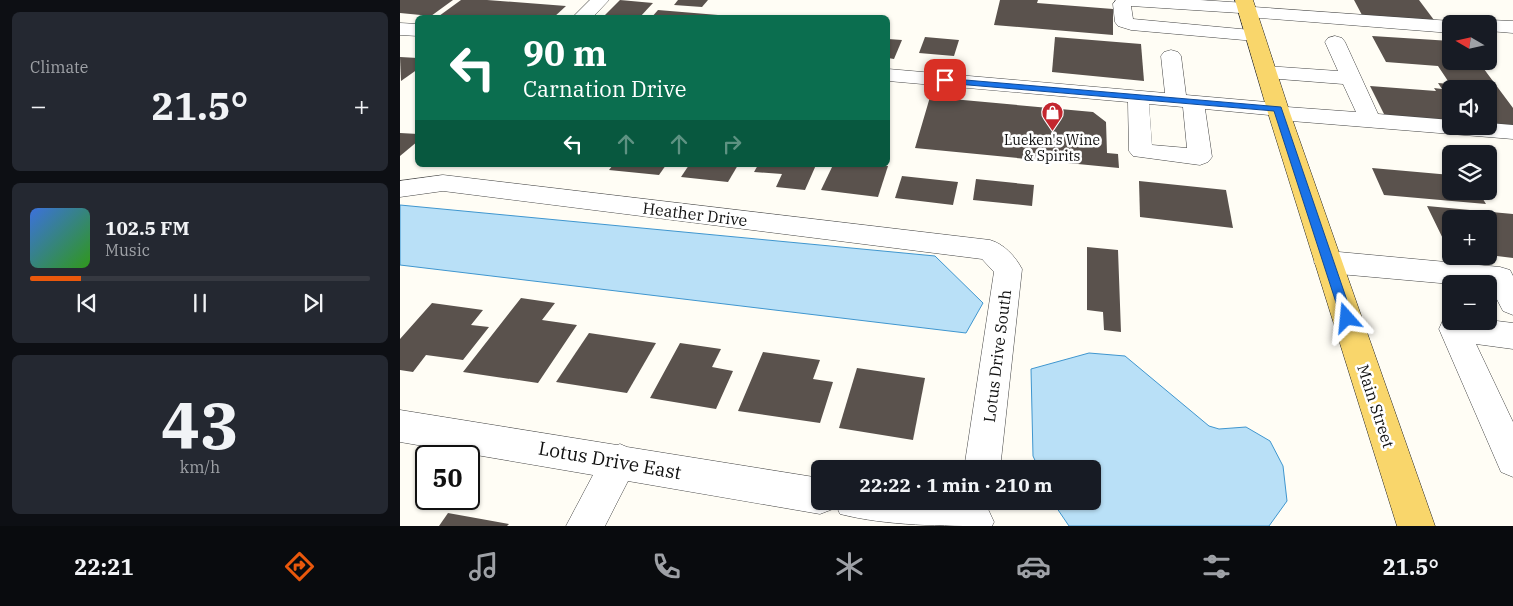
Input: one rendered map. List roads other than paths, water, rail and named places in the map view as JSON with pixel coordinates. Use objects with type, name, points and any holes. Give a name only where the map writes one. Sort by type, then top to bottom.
[{"type":"main road","name":"Main Street","points":[[1246,7],[1328,262],[1423,525]]},
{"type":"street","points":[[583,15],[600,0]]},
{"type":"street","points":[[1325,0],[1334,19]]},
{"type":"street","points":[[1255,35],[1132,24],[1124,22],[1122,4],[1128,1],[1246,7],[1334,19],[1442,26]]},
{"type":"street","points":[[1498,26],[1513,27]]},
{"type":"street","points":[[400,29],[415,30]]},
{"type":"street","points":[[1335,42],[1370,120]]},
{"type":"street","points":[[1138,97],[1141,151],[1200,157],[1171,56]]},
{"type":"street","points":[[1266,72],[1351,78]]},
{"type":"street","points":[[890,75],[1513,132]]},
{"type":"street","name":"Heather Drive","points":[[400,189],[443,183],[990,250]]},
{"type":"street","name":"Lotus Drive South","points":[[983,460],[1008,269],[990,250]]},
{"type":"street","points":[[1328,262],[1500,278],[1513,303]]},
{"type":"street","points":[[1513,336],[1454,329],[1513,460]]},
{"type":"street","name":"Lotus Drive East","points":[[400,426],[620,461],[811,494]]},
{"type":"street","points":[[585,526],[620,461]]},
{"type":"street","points":[[922,510],[976,517]]},
{"type":"water","points":[[400,205],[935,256],[983,303],[966,333],[400,265]]},
{"type":"water","points":[[1089,353],[1125,356],[1209,426],[1219,429],[1246,427],[1270,441],[1283,466],[1287,501],[1269,526],[1069,526],[1058,510],[1101,510],[1101,460],[1035,460],[1033,456],[1031,369]]},
{"type":"place","name":"Lueken's Wine & Spirits","points":[[1052,131]]}]
